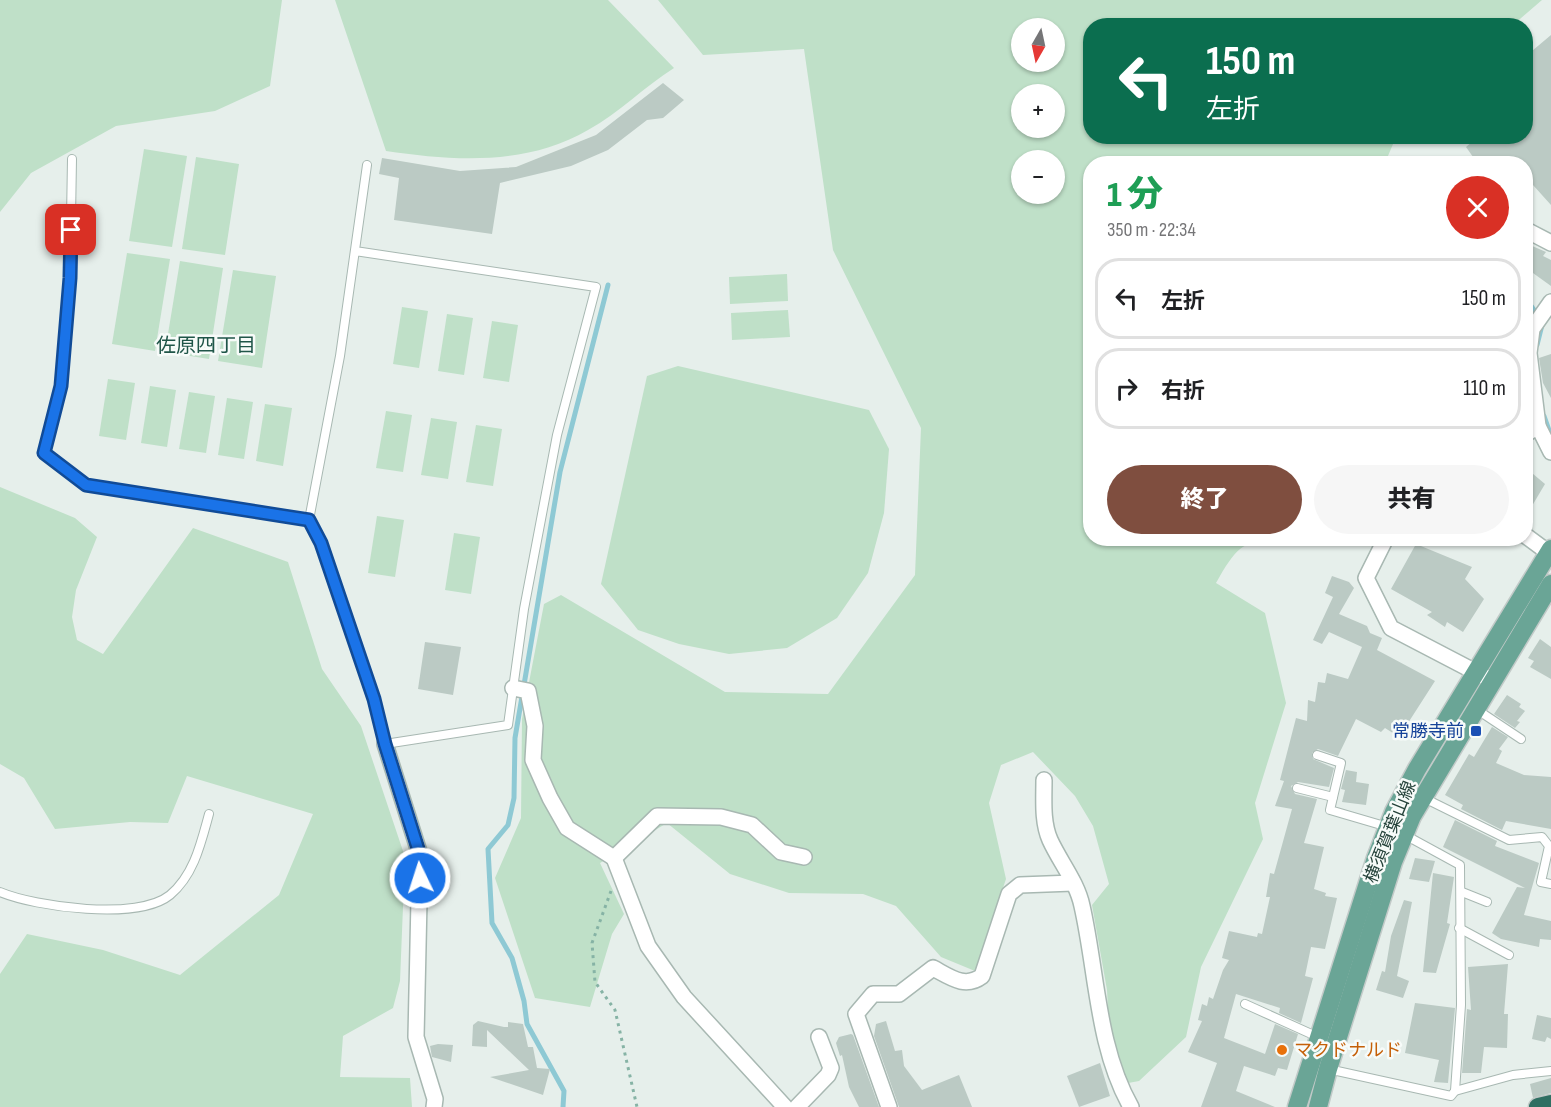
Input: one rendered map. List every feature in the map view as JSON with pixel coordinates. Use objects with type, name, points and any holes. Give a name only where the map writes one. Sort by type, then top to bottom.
[{"type":"highway","points":[[1538,1107],[1551,1104]]},
{"type":"main road","name":"横須賀葉山線","points":[[1318,1107],[1396,831],[1421,797],[1475,708],[1484,676],[1550,551]]},
{"type":"main road","name":"横須賀葉山線","points":[[1297,1107],[1318,1037],[1417,769],[1551,584]]},
{"type":"street","points":[[1533,234],[1551,243]]},
{"type":"street","points":[[1533,328],[1551,302]]},
{"type":"street","points":[[1533,431],[1551,452]]},
{"type":"street","points":[[1533,540],[1550,551]]},
{"type":"street","points":[[1382,546],[1366,578],[1391,628],[1484,676]]},
{"type":"street","points":[[513,688],[528,691],[535,726],[533,760],[567,828],[616,865],[648,946],[684,997],[786,1107]]},
{"type":"street","points":[[385,744],[420,855],[416,1037],[435,1099],[434,1107]]},
{"type":"street","points":[[1044,780],[1044,811],[1049,838],[1082,904],[1100,1013],[1122,1090],[1131,1107]]},
{"type":"street","points":[[616,865],[657,816],[687,814],[721,817],[752,825],[781,852],[804,857]]},
{"type":"street","points":[[889,1107],[856,1014],[873,994],[899,993],[933,968],[962,983],[973,983],[981,976],[1009,894],[1020,885],[1073,883]]},
{"type":"street","points":[[797,1107],[828,1075],[831,1068],[819,1037]]},
{"type":"lane","points":[[72,159],[70,278],[61,386],[44,453],[86,485],[309,520]]},
{"type":"lane","points":[[355,251],[596,287],[557,435],[524,609],[508,725],[385,744],[374,699],[321,543],[309,520],[340,356],[367,165]]},
{"type":"lane","points":[[1475,708],[1521,739]]},
{"type":"lane","points":[[1317,755],[1341,763],[1330,810],[1396,831],[1460,865],[1462,892],[1459,928],[1461,1005],[1455,1091],[1451,1096],[1328,1069]]},
{"type":"lane","points":[[1297,788],[1333,797]]},
{"type":"lane","points":[[1421,797],[1509,840],[1542,837],[1549,846],[1541,882],[1551,884]]},
{"type":"lane","points":[[0,892],[55,907],[96,909],[149,905],[170,895],[197,859],[209,814]]},
{"type":"lane","points":[[1462,892],[1487,902]]},
{"type":"lane","points":[[1459,928],[1509,955]]},
{"type":"lane","points":[[1245,1004],[1318,1037]]},
{"type":"lane","points":[[1455,1091],[1513,1075],[1551,1071]]},
{"type":"path","points":[[616,865],[592,943],[595,982],[615,1011],[637,1107]]},
{"type":"green space","points":[[0,0],[282,0],[270,86],[215,111],[116,126],[31,173],[0,212]]},
{"type":"green space","points":[[335,0],[608,0],[674,68],[588,130],[564,142],[540,150],[489,158],[438,157],[386,151]]},
{"type":"green space","points":[[658,0],[1542,0],[1521,18],[1083,18],[1083,144],[1393,144],[1388,156],[1083,156],[1083,546],[1246,546],[1233,556],[1216,583],[1265,613],[1286,703],[1255,803],[1263,839],[1201,967],[1186,1037],[1139,1081],[1112,1086],[1107,990],[1092,905],[1109,884],[1093,826],[1075,796],[1033,752],[1001,765],[989,803],[1006,879],[975,971],[941,957],[896,906],[863,894],[789,893],[730,874],[667,823],[600,863],[624,914],[612,934],[590,1007],[535,998],[495,878],[521,818],[522,719],[544,604],[561,595],[725,692],[828,694],[915,575],[921,428],[833,250],[804,49],[703,55]]},
{"type":"green space","points":[[144,149],[187,156],[172,247],[129,241]]},
{"type":"green space","points":[[196,157],[239,164],[225,255],[182,249]]},
{"type":"green space","points":[[127,253],[170,259],[155,351],[112,344]]},
{"type":"green space","points":[[180,261],[223,268],[209,359],[165,352]]},
{"type":"green space","points":[[233,270],[276,276],[262,368],[218,361]]},
{"type":"green space","points":[[787,274],[788,301],[730,304],[729,277]]},
{"type":"green space","points":[[402,307],[428,311],[419,368],[393,364]]},
{"type":"green space","points":[[788,310],[790,337],[732,340],[731,313]]},
{"type":"green space","points":[[447,314],[473,318],[464,375],[438,371]]},
{"type":"green space","points":[[492,321],[518,325],[509,382],[483,378]]},
{"type":"green space","points":[[678,366],[869,410],[889,449],[884,513],[868,573],[837,618],[787,648],[729,654],[679,644],[638,630],[601,584],[647,376]]},
{"type":"green space","points":[[108,379],[135,383],[126,440],[99,436]]},
{"type":"green space","points":[[150,386],[176,390],[167,447],[141,443]]},
{"type":"green space","points":[[189,392],[215,396],[206,453],[179,449]]},
{"type":"green space","points":[[227,398],[253,402],[244,459],[218,455]]},
{"type":"green space","points":[[265,404],[292,408],[283,466],[256,461]]},
{"type":"green space","points":[[386,411],[412,415],[403,472],[376,468]]},
{"type":"green space","points":[[431,418],[457,422],[448,479],[421,475]]},
{"type":"green space","points":[[476,425],[502,429],[493,486],[466,482]]},
{"type":"green space","points":[[0,487],[75,518],[97,537],[76,590],[72,617],[77,640],[103,654],[193,528],[288,562],[322,669],[361,726],[405,857],[400,981],[393,1008],[343,1036],[340,1077],[410,1078],[412,1107],[0,1107],[0,974],[27,934],[103,950],[180,975],[279,895],[313,814],[187,776],[168,823],[130,822],[55,829],[24,778],[0,764]]},
{"type":"green space","points":[[377,516],[404,520],[395,577],[368,573]]},
{"type":"green space","points":[[454,533],[480,537],[471,594],[445,590]]},
{"type":"building","points":[[1551,35],[1551,205],[1533,185],[1533,156],[1472,156],[1466,147],[1470,144],[1533,144],[1533,50]]},
{"type":"building","points":[[663,83],[684,100],[663,118],[647,120],[608,150],[571,166],[500,183],[492,234],[394,220],[399,178],[379,174],[382,158],[460,171],[516,167],[596,135]]},
{"type":"building","points":[[1533,246],[1546,252],[1543,256],[1551,260],[1551,286],[1533,273]]},
{"type":"building","points":[[1551,354],[1551,398],[1543,383],[1539,358]]},
{"type":"building","points":[[1533,474],[1545,484],[1533,504]]},
{"type":"building","points":[[1415,546],[1421,546],[1472,567],[1465,579],[1484,599],[1463,632],[1447,622],[1445,627],[1427,615],[1432,612],[1391,589]]},
{"type":"building","points":[[1332,576],[1349,582],[1354,588],[1339,614],[1367,626],[1370,633],[1382,638],[1377,650],[1435,681],[1399,737],[1385,728],[1381,732],[1356,719],[1338,756],[1318,749],[1312,753],[1313,759],[1334,768],[1329,787],[1298,782],[1291,786],[1295,794],[1317,799],[1304,843],[1324,847],[1314,889],[1326,893],[1325,896],[1337,898],[1325,949],[1311,947],[1305,976],[1313,978],[1301,1023],[1279,1013],[1280,1008],[1236,994],[1224,1038],[1265,1054],[1275,1024],[1298,1034],[1287,1070],[1278,1068],[1275,1076],[1244,1066],[1236,1091],[1275,1107],[1201,1107],[1217,1063],[1188,1052],[1202,1021],[1198,1020],[1202,1004],[1207,1006],[1209,997],[1213,999],[1229,960],[1222,958],[1229,931],[1257,937],[1258,933],[1262,934],[1270,897],[1266,897],[1270,873],[1274,874],[1292,809],[1275,806],[1284,781],[1280,780],[1296,718],[1307,721],[1308,700],[1315,702],[1318,682],[1325,683],[1327,673],[1348,679],[1362,647],[1329,632],[1322,644],[1313,640],[1333,597],[1325,593]]},
{"type":"building","points":[[1540,639],[1551,647],[1551,679],[1530,667],[1534,661],[1528,658]]},
{"type":"building","points":[[425,642],[461,647],[453,695],[418,689]]},
{"type":"building","points":[[1507,695],[1521,704],[1519,707],[1525,711],[1517,721],[1520,722],[1515,728],[1494,714]]},
{"type":"building","points":[[1492,727],[1508,737],[1499,749],[1502,751],[1496,763],[1524,775],[1551,777],[1551,829],[1506,821],[1502,830],[1461,809],[1463,805],[1445,795],[1469,754],[1474,757]]},
{"type":"building","points":[[1346,770],[1357,772],[1356,782],[1369,784],[1366,805],[1342,802],[1345,790],[1341,789]]},
{"type":"building","points":[[1455,820],[1497,841],[1495,846],[1539,863],[1524,915],[1551,921],[1551,940],[1540,939],[1539,947],[1501,939],[1492,933],[1517,887],[1525,888],[1443,847]]},
{"type":"building","points":[[1415,858],[1435,861],[1429,882],[1409,879]]},
{"type":"building","points":[[1433,873],[1454,877],[1447,923],[1450,924],[1436,973],[1423,972]]},
{"type":"building","points":[[1404,900],[1412,902],[1397,976],[1409,981],[1403,998],[1376,990],[1382,971],[1385,972],[1391,936]]},
{"type":"building","points":[[1508,964],[1504,1014],[1508,1014],[1507,1048],[1484,1047],[1481,1073],[1462,1073],[1467,1009],[1471,1010],[1468,967]]},
{"type":"building","points":[[1415,1003],[1455,1008],[1448,1083],[1434,1082],[1439,1060],[1405,1053]]},
{"type":"building","points":[[1537,1015],[1551,1018],[1551,1039],[1547,1037],[1545,1042],[1532,1039]]},
{"type":"building","points":[[478,1021],[504,1027],[508,1027],[508,1022],[523,1024],[528,1047],[533,1047],[537,1068],[550,1069],[543,1095],[490,1077],[529,1070],[487,1030],[487,1047],[472,1046],[473,1025]]},
{"type":"building","points":[[886,1021],[895,1051],[902,1050],[904,1066],[922,1090],[959,1075],[972,1107],[899,1107],[874,1036],[876,1024]]},
{"type":"building","points":[[851,1034],[879,1107],[859,1107],[849,1087],[842,1055],[840,1056],[836,1043],[839,1037]]},
{"type":"building","points":[[453,1045],[451,1062],[432,1057],[430,1046]]},
{"type":"building","points":[[1100,1063],[1110,1096],[1079,1107],[1067,1076]]},
{"type":"building","points":[[1551,1078],[1551,1093],[1533,1098],[1530,1084]]},
{"type":"waterway","points":[[563,1107],[564,1091],[527,1024],[524,1001],[512,958],[492,923],[488,849],[508,825],[514,798],[515,738],[560,472],[608,285]]},
{"type":"waterway","points":[[1533,309],[1539,317]]},
{"type":"waterway","points":[[1537,345],[1542,325]]},
{"type":"waterway","points":[[1544,416],[1551,436]]},
{"type":"place","name":"常勝寺前","points":[[1476,731]]},
{"type":"place","name":"マクドナルド","points":[[1282,1050]]},
{"type":"district","name":"佐原四丁目","points":[[206,345]]},
{"type":"route","points":[[71,230],[70,278],[61,386],[44,453],[86,485],[309,520],[321,543],[374,699],[385,744],[420,855],[420,878]]}]
